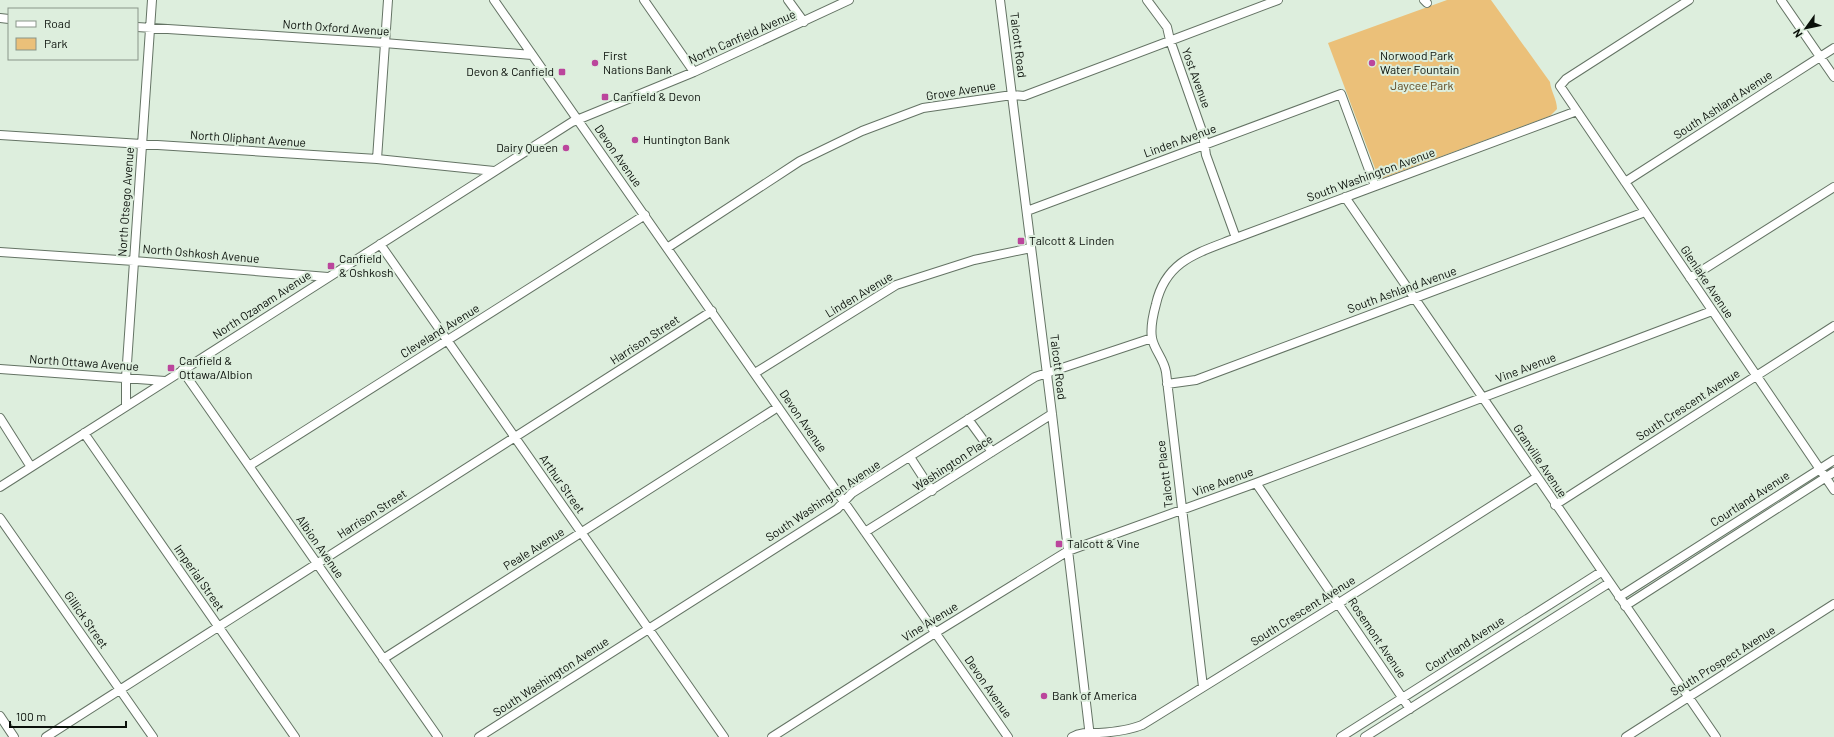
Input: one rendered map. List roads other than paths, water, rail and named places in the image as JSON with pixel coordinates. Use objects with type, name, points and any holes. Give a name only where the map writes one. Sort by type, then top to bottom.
[{"type":"street","name":"North Otsego Avenue","points":[[126,406],[126,378],[152,0]]},
{"type":"street","points":[[377,159],[388,0]]},
{"type":"street","name":"Devon Avenue","points":[[494,0],[1008,737]]},
{"type":"street","points":[[644,0],[694,72]]},
{"type":"street","points":[[788,0],[804,22]]},
{"type":"street","name":"North Canfield Avenue","points":[[578,120],[694,72],[849,0]]},
{"type":"street","name":"Talcott Road","points":[[1000,0],[1052,414],[1090,735]]},
{"type":"street","name":"Yost Avenue","points":[[1147,0],[1167,27],[1170,40],[1203,134],[1206,155],[1236,238]]},
{"type":"street","name":"Grove Avenue","points":[[667,248],[800,161],[862,131],[923,108],[1012,95],[1024,96],[1278,0]]},
{"type":"street","name":"Glenlake Avenue","points":[[1689,0],[1566,78],[1560,86],[1834,490]]},
{"type":"street","points":[[1781,0],[1834,77]]},
{"type":"street","name":"North Oxford Avenue","points":[[138,27],[532,54]]},
{"type":"street","name":"South Ashland Avenue","points":[[1625,182],[1834,48]]},
{"type":"street","name":"Linden Avenue","points":[[1027,211],[1341,94],[1375,186]]},
{"type":"street","name":"South Washington Avenue","points":[[1176,266],[1191,256],[1236,238],[1577,111]]},
{"type":"street","name":"North Ozanam Avenue","points":[[0,486],[494,171],[572,122],[578,120]]},
{"type":"street","name":"North Oliphant Avenue","points":[[0,135],[377,159],[494,171]]},
{"type":"street","points":[[1690,278],[1834,186]]},
{"type":"street","name":"Granville Avenue","points":[[1345,197],[1601,572],[1716,737]]},
{"type":"street","name":"South Ashland Avenue","points":[[1166,384],[1196,380],[1645,212]]},
{"type":"street","name":"Cleveland Avenue","points":[[249,466],[644,215]]},
{"type":"street","name":"Arthur Street","points":[[380,244],[724,737]]},
{"type":"street","name":"Linden Avenue","points":[[755,373],[896,286],[974,260],[1031,248]]},
{"type":"street","name":"North Oshkosh Avenue","points":[[0,252],[134,261],[328,277]]},
{"type":"street","name":"Talcott Place","points":[[1176,266],[1163,283],[1158,295],[1152,323],[1152,338],[1165,365],[1166,384],[1203,687]]},
{"type":"street","name":"Harrison Street","points":[[46,737],[712,311]]},
{"type":"street","name":"Vine Avenue","points":[[772,737],[936,632],[1068,551],[1256,483],[1712,311]]},
{"type":"street","name":"South Crescent Avenue","points":[[1555,505],[1834,326]]},
{"type":"street","name":"South Washington Avenue","points":[[480,737],[836,509],[852,493],[1035,378],[1152,338]]},
{"type":"street","name":"North Ottawa Avenue","points":[[0,369],[165,381]]},
{"type":"street","name":"Albion Avenue","points":[[182,370],[438,737]]},
{"type":"street","name":"Peale Avenue","points":[[383,658],[778,407]]},
{"type":"street","name":"Washington Place","points":[[865,532],[1052,414]]},
{"type":"street","points":[[0,418],[31,467]]},
{"type":"street","points":[[968,419],[992,452]]},
{"type":"street","name":"Imperial Street","points":[[84,433],[295,737]]},
{"type":"street","points":[[910,457],[932,491]]},
{"type":"street","name":"Courtland Avenue","points":[[1619,597],[1834,460]]},
{"type":"street","name":"Courtland Avenue","points":[[1625,606],[1834,472]]},
{"type":"street","name":"South Crescent Avenue","points":[[1072,737],[1078,734],[1090,735],[1138,727],[1338,604],[1537,477]]},
{"type":"street","name":"Rosemont Avenue","points":[[1256,483],[1410,709]]},
{"type":"street","name":"Gillick Street","points":[[0,518],[153,737]]},
{"type":"street","name":"Courtland Avenue","points":[[1341,737],[1601,572]]},
{"type":"street","name":"Courtland Avenue","points":[[1364,737],[1609,583]]},
{"type":"street","name":"South Prospect Avenue","points":[[1626,737],[1834,604]]},
{"type":"street","points":[[0,716],[14,737]]},
{"type":"street","points":[[1356,728],[1364,737]]},
{"type":"place","name":"First Nations Bank","points":[[595,63]]},
{"type":"place","name":"Norwood Park Water Fountain","points":[[1372,63]]},
{"type":"place","name":"Devon & Canfield","points":[[562,72]]},
{"type":"place","name":"Canfield & Devon","points":[[605,97]]},
{"type":"place","name":"Huntington Bank","points":[[635,140]]},
{"type":"place","name":"Dairy Queen","points":[[566,148]]},
{"type":"place","name":"Talcott & Linden","points":[[1021,241]]},
{"type":"place","name":"Canfield & Oshkosh","points":[[331,266]]},
{"type":"place","name":"Canfield & Ottawa/Albion","points":[[171,368]]},
{"type":"place","name":"Talcott & Vine","points":[[1059,544]]},
{"type":"place","name":"Bank of America","points":[[1044,696]]},
{"type":"park label","name":"Jaycee Park","points":[[1422,86]]}]
